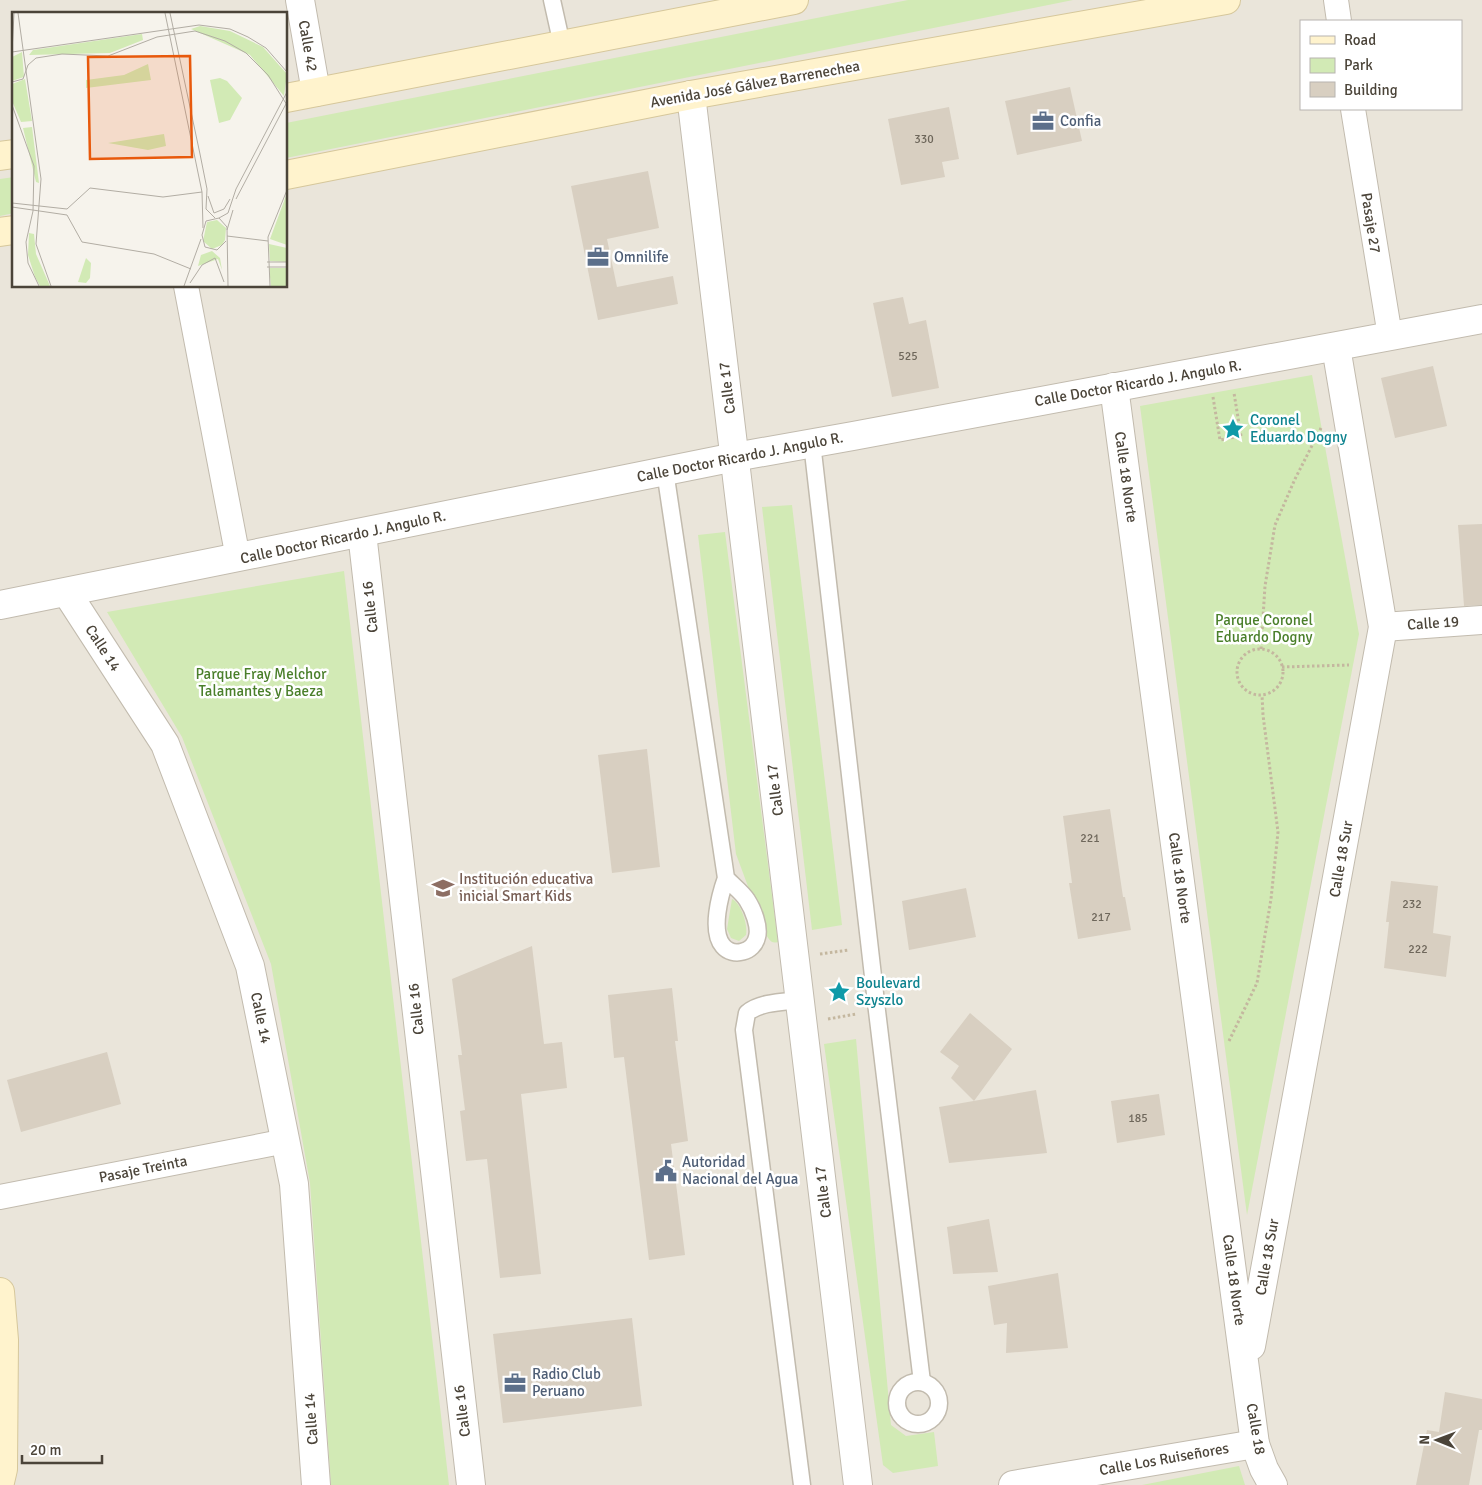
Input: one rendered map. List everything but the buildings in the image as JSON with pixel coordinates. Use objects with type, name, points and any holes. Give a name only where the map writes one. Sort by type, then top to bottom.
[{"type":"main road","points":[[288,98],[794,0]]},
{"type":"main road","name":"Avenida José Gálvez Barrenechea","points":[[288,175],[1154,7],[1226,0]]},
{"type":"main road","points":[[0,1292],[4,1350],[2,1469],[0,1482]]},
{"type":"street","name":"Calle 42","points":[[300,0],[316,92]]},
{"type":"street","points":[[1336,0],[1339,20]]},
{"type":"street","name":"Calle 17","points":[[692,95],[858,1485]]},
{"type":"street","name":"Pasaje 27","points":[[1353,110],[1390,336]]},
{"type":"street","points":[[186,288],[238,558]]},
{"type":"street","name":"Calle Doctor Ricardo J. Angulo R.","points":[[0,605],[735,456],[1482,320]]},
{"type":"street","name":"Calle 18 Sur","points":[[1246,1370],[1383,627],[1336,347]]},
{"type":"street","name":"Calle 18 Norte","points":[[1114,387],[1246,1370]]},
{"type":"street","name":"Calle 16","points":[[362,533],[471,1485]]},
{"type":"street","name":"Calle 14","points":[[67,592],[165,744],[250,966],[294,1184],[316,1485]]},
{"type":"street","name":"Calle 19","points":[[1383,627],[1482,620]]},
{"type":"street","name":"Pasaje Treinta","points":[[0,1197],[286,1141]]},
{"type":"street","name":"Calle 18","points":[[1246,1370],[1255,1444],[1264,1469],[1273,1485]]},
{"type":"street","name":"Calle Los Ruiseñores","points":[[1013,1485],[1255,1444]]},
{"type":"lane","points":[[552,0],[562,45]]},
{"type":"lane","points":[[812,443],[877,1011],[922,1382]]},
{"type":"lane","points":[[664,470],[726,878]]},
{"type":"lane","points":[[801,1011],[764,1005],[751,1010],[747,1014],[744,1030],[802,1485]]},
{"type":"path","points":[[1212,394],[1220,440],[1242,436],[1233,390]]},
{"type":"path","points":[[1261,649],[1265,586],[1275,525],[1295,479],[1328,414],[1347,410]]},
{"type":"path","points":[[1253,649],[1261,649],[1268,650],[1274,654],[1282,667],[1281,682],[1276,689],[1269,693],[1254,695],[1247,692],[1237,679],[1236,672],[1241,658],[1253,649]]},
{"type":"path","points":[[1282,667],[1377,664]]},
{"type":"path","points":[[1226,1048],[1257,983],[1271,899],[1278,832],[1262,695]]},
{"type":"path","points":[[795,958],[870,946]]},
{"type":"path","points":[[801,1011],[877,1011]]},
{"type":"shaded area","points":[[0,0],[1482,0],[1482,1485],[0,1485]]},
{"type":"green space","points":[[908,0],[1073,0],[288,158],[288,123]]},
{"type":"green space","points":[[12,177],[12,213],[0,216],[0,179]]},
{"type":"green space","name":"Parque Coronel Eduardo Dogny","points":[[1312,375],[1359,634],[1247,1215],[1140,406]]},
{"type":"green space","points":[[792,505],[842,925],[812,930],[762,507]]},
{"type":"green space","points":[[725,532],[778,942],[771,941],[766,935],[736,854],[698,535]]},
{"type":"green space","name":"Parque Fray Melchor Talamantes y Baeza","points":[[344,571],[449,1485],[331,1485],[310,1183],[271,964],[182,737],[107,612]]},
{"type":"green space","points":[[732,899],[741,910],[746,926],[746,935],[739,941],[731,938],[727,929]]},
{"type":"green space","points":[[856,1039],[891,1425],[906,1436],[934,1432],[938,1466],[893,1473],[883,1465],[824,1044]]},
{"type":"green space","points":[[1239,1466],[1245,1485],[1142,1485]]},
{"type":"place","name":"Confia","points":[[1043,121]]},
{"type":"place","name":"Omnilife","points":[[598,257]]},
{"type":"place","name":"Coronel Eduardo Dogny","points":[[1233,429]]},
{"type":"place","name":"Institución educativa inicial Smart Kids","points":[[443,888]]},
{"type":"place","name":"Boulevard Szyszlo","points":[[839,992]]},
{"type":"place","name":"Autoridad Nacional del Agua","points":[[666,1171]]},
{"type":"place","name":"Radio Club Peruano","points":[[515,1383]]}]
